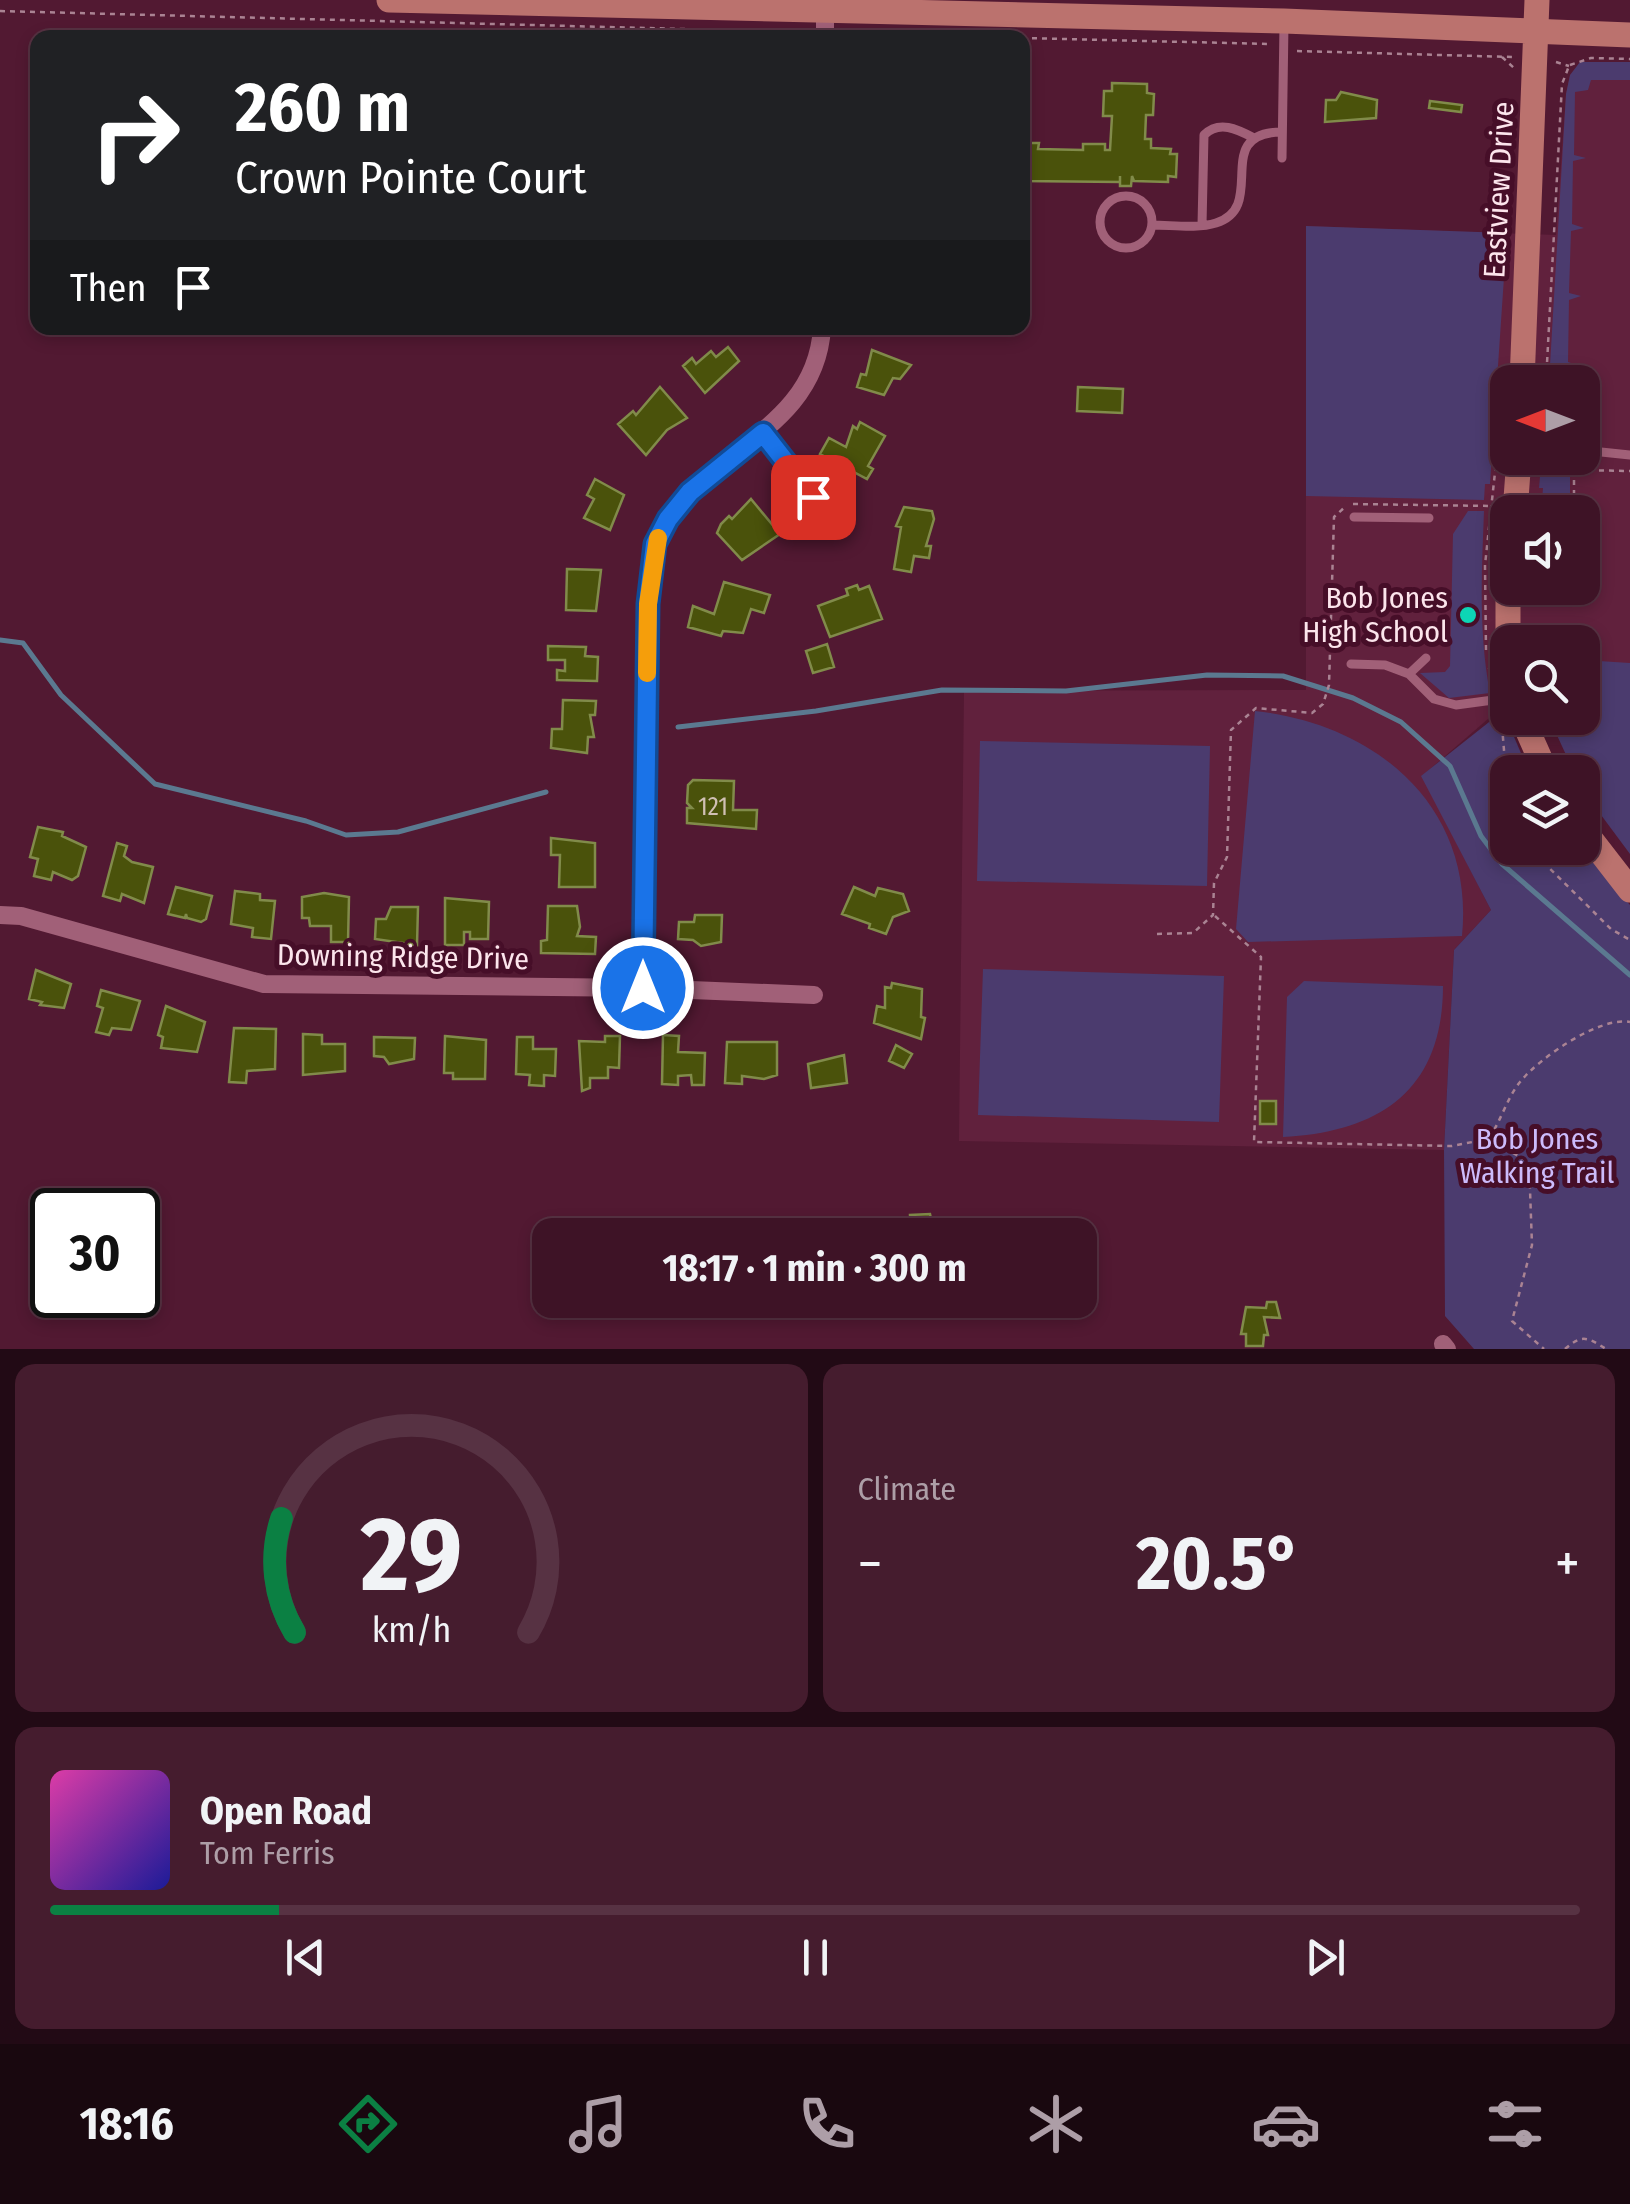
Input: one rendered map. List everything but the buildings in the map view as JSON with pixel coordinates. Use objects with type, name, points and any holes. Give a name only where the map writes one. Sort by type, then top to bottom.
[{"type":"main road","points":[[389,0],[1284,21],[1630,35]]},
{"type":"main road","name":"Eastview Drive","points":[[1523,365],[1539,29],[1537,0]]},
{"type":"main road","points":[[1600,851],[1630,890]]},
{"type":"street","points":[[825,10],[826,30]]},
{"type":"street","points":[[643,988],[648,604],[655,544],[690,492],[763,433],[812,374],[820,335]]},
{"type":"street","points":[[763,433],[833,522]]},
{"type":"street","name":"Downing Ridge Drive","points":[[0,915],[21,916],[264,984],[814,994]]},
{"type":"lane","points":[[1282,158],[1284,21]]},
{"type":"lane","points":[[1202,225],[1204,135],[1214,128],[1228,126],[1254,138],[1282,132]]},
{"type":"lane","points":[[1152,224],[1202,225],[1224,220],[1237,207],[1244,150],[1254,138]]},
{"type":"lane","points":[[1129,196],[1148,209],[1152,224],[1144,241],[1119,247],[1104,237],[1100,220],[1107,204],[1129,196]]},
{"type":"lane","points":[[1600,452],[1630,455]]},
{"type":"lane","points":[[1354,517],[1428,518]]},
{"type":"lane","points":[[1409,674],[1426,658]]},
{"type":"lane","points":[[1351,664],[1385,665],[1409,674],[1434,699],[1456,706],[1490,701]]},
{"type":"path","points":[[0,11],[684,30]]},
{"type":"path","points":[[1030,38],[1267,43],[1284,48],[1502,57]]},
{"type":"path","points":[[1547,365],[1562,84],[1569,66],[1591,58],[1630,59]]},
{"type":"path","points":[[1574,495],[1574,470],[1630,471]]},
{"type":"path","points":[[1490,500],[1355,504],[1342,509],[1334,518],[1326,696],[1312,713],[1256,708],[1230,730],[1227,856],[1214,883],[1214,915],[1261,958],[1254,1142],[1452,1146],[1488,1139],[1528,1162],[1532,1245],[1512,1321],[1544,1349]]},
{"type":"path","points":[[1546,865],[1612,929],[1630,940]]},
{"type":"path","points":[[1157,934],[1193,933],[1214,915]]},
{"type":"path","points":[[1488,1139],[1521,1080],[1595,1028],[1615,1019],[1630,1022]]},
{"type":"path","points":[[1564,1349],[1578,1337],[1587,1336],[1606,1349]]},
{"type":"shaded area","name":"Bob Jones High School","points":[[1583,65],[1630,65],[1630,844],[1600,799],[1600,755],[1582,755],[1582,735],[1600,735],[1600,625],[1490,625],[1490,717],[1422,776],[1491,910],[1454,950],[1444,1150],[959,1141],[964,691],[1306,690],[1306,226],[1556,235],[1570,75]]},
{"type":"green space","points":[[1580,62],[1630,62],[1630,80],[1591,80],[1588,90],[1575,92],[1574,155],[1586,158],[1573,161],[1572,224],[1584,228],[1571,231],[1569,293],[1581,296],[1569,300],[1568,362],[1577,365],[1550,365],[1566,94],[1570,75]]},
{"type":"green space","points":[[1306,226],[1507,233],[1498,365],[1490,365],[1491,475],[1490,484],[1485,484],[1484,500],[1306,496]]},
{"type":"green space","points":[[1540,475],[1570,475],[1570,495],[1542,495],[1543,488],[1539,488]]},
{"type":"green space","points":[[1468,511],[1484,511],[1482,623],[1490,693],[1449,698],[1420,673],[1445,672],[1450,666],[1453,534]]},
{"type":"green space","points":[[1600,661],[1630,663],[1630,854],[1600,814],[1600,755],[1566,755],[1557,735],[1600,735]]},
{"type":"green space","points":[[1255,711],[1299,719],[1340,733],[1377,754],[1409,780],[1434,811],[1452,848],[1462,890],[1462,936],[1248,942],[1236,929]]},
{"type":"green space","name":"Bob Jones Walking Trail","points":[[1490,721],[1490,735],[1513,735],[1522,755],[1490,755],[1490,865],[1596,865],[1630,905],[1630,1349],[1474,1349],[1445,1316],[1444,1150],[1454,950],[1491,910],[1421,776]]},
{"type":"green space","points":[[980,741],[1210,746],[1207,886],[977,881]]},
{"type":"green space","points":[[983,969],[1224,976],[1219,1122],[978,1115]]},
{"type":"green space","points":[[1304,981],[1443,986],[1440,1022],[1432,1053],[1418,1078],[1399,1099],[1349,1126],[1283,1137],[1287,997]]},
{"type":"waterway","points":[[0,640],[23,643],[61,695],[155,784],[306,821],[346,835],[398,832],[546,792]]},
{"type":"waterway","points":[[678,727],[816,711],[942,690],[1066,691],[1207,675],[1283,676],[1353,698],[1401,722],[1450,766],[1481,836],[1502,864],[1630,975]]},
{"type":"slow traffic","points":[[647,673],[648,604],[658,538]]},
{"type":"place","name":"Bob Jones High School","points":[[1468,615]]},
{"type":"route","points":[[643,988],[648,604],[655,544],[668,519],[690,492],[763,433],[813,497]]}]
